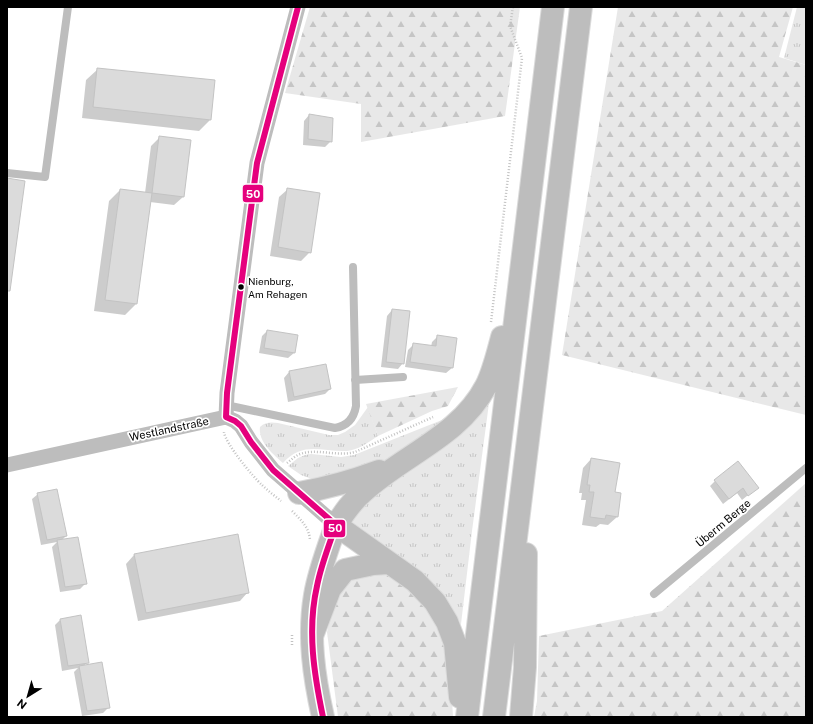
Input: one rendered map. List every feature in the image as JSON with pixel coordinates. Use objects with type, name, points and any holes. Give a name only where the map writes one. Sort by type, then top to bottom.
[{"type":"main road","points":[[467,717],[553,7]]},
{"type":"main road","points":[[494,717],[581,7]]},
{"type":"main road","points":[[323,717],[313,662],[312,636],[315,596],[325,555],[336,525],[362,492],[404,461],[439,438],[466,415],[486,386],[498,352],[522,258]]},
{"type":"main road","points":[[521,717],[525,667],[527,450]]},
{"type":"main road","points":[[299,493],[323,489],[354,481],[404,461]]},
{"type":"main road","points":[[336,525],[415,581],[435,602],[455,643],[462,717]]},
{"type":"main road","points":[[312,636],[330,588],[345,570],[388,562]]},
{"type":"street","points":[[298,7],[257,163],[226,411],[242,426],[251,442],[273,470],[336,525]]},
{"type":"street","name":"Westlandstraße","points":[[7,465],[226,411]]},
{"type":"lane","points":[[7,173],[45,177],[68,7]]},
{"type":"lane","points":[[226,411],[335,428],[340,427],[350,420],[355,412],[353,267]]},
{"type":"lane","points":[[355,380],[403,377]]},
{"type":"lane","name":"Überm Berge","points":[[654,594],[806,468]]},
{"type":"path","points":[[490,323],[522,58],[510,26],[513,7]]},
{"type":"path","points":[[273,470],[285,464],[298,454],[306,452],[344,454],[355,452],[418,422],[438,415]]},
{"type":"green space","points":[[310,7],[520,7],[505,116],[361,142],[361,104],[285,93]]},
{"type":"green space","points":[[618,7],[793,7],[779,57],[806,65],[806,415],[562,355]]},
{"type":"green space","points":[[797,7],[806,7],[806,65],[784,58]]},
{"type":"green space","points":[[458,387],[448,406],[432,411],[378,436],[366,404]]},
{"type":"green space","points":[[489,403],[461,624],[439,589],[351,526],[350,519],[366,499],[472,421]]},
{"type":"green space","points":[[368,407],[378,436],[355,449],[347,451],[305,450],[290,456],[283,463],[267,447],[261,438],[260,427],[266,423],[278,423],[329,435],[338,435],[355,425]]},
{"type":"green space","points":[[452,416],[396,456],[367,468],[327,480],[312,479],[301,475],[288,466],[298,458],[311,454],[341,457],[354,455]]},
{"type":"green space","points":[[806,483],[806,717],[534,717],[537,701],[539,636],[662,611]]},
{"type":"green space","points":[[376,570],[393,575],[431,611],[449,649],[453,717],[338,717],[327,632],[336,591],[359,573]]},
{"type":"building","points":[[97,68],[215,80],[211,120],[93,107]]},
{"type":"building","points":[[309,114],[333,118],[332,142],[308,139]]},
{"type":"building","points":[[159,136],[191,140],[184,197],[152,193]]},
{"type":"building","points":[[7,178],[25,181],[10,291],[7,291]]},
{"type":"building","points":[[287,188],[320,193],[311,253],[278,247]]},
{"type":"building","points":[[120,189],[152,193],[137,304],[105,300]]},
{"type":"building","points":[[392,309],[410,311],[404,364],[386,362]]},
{"type":"building","points":[[267,330],[298,335],[295,353],[264,348]]},
{"type":"building","points":[[437,335],[457,338],[453,368],[410,362],[413,343],[436,346]]},
{"type":"building","points":[[326,364],[331,389],[294,397],[289,371]]},
{"type":"building","points":[[591,458],[620,463],[615,492],[621,493],[618,517],[606,515],[605,519],[590,517],[594,492],[589,492],[590,485],[587,485]]},
{"type":"building","points":[[738,461],[759,488],[748,496],[743,488],[729,499],[714,480]]},
{"type":"building","points":[[57,489],[67,536],[47,540],[37,493]]},
{"type":"building","points":[[238,534],[249,593],[146,613],[134,554]]},
{"type":"building","points":[[78,537],[87,584],[65,587],[57,540]]},
{"type":"building","points":[[81,615],[89,663],[68,666],[60,619]]},
{"type":"building","points":[[102,662],[110,708],[87,711],[79,666]]},
{"type":"transit line","name":"50","points":[[298,7],[257,163],[227,393],[226,417],[235,421],[241,426],[251,442],[273,470],[336,525],[325,555],[319,578],[312,619],[313,652],[323,717]]},
{"type":"place","name":"Nienburg, Am Rehagen","points":[[241,287]]}]
